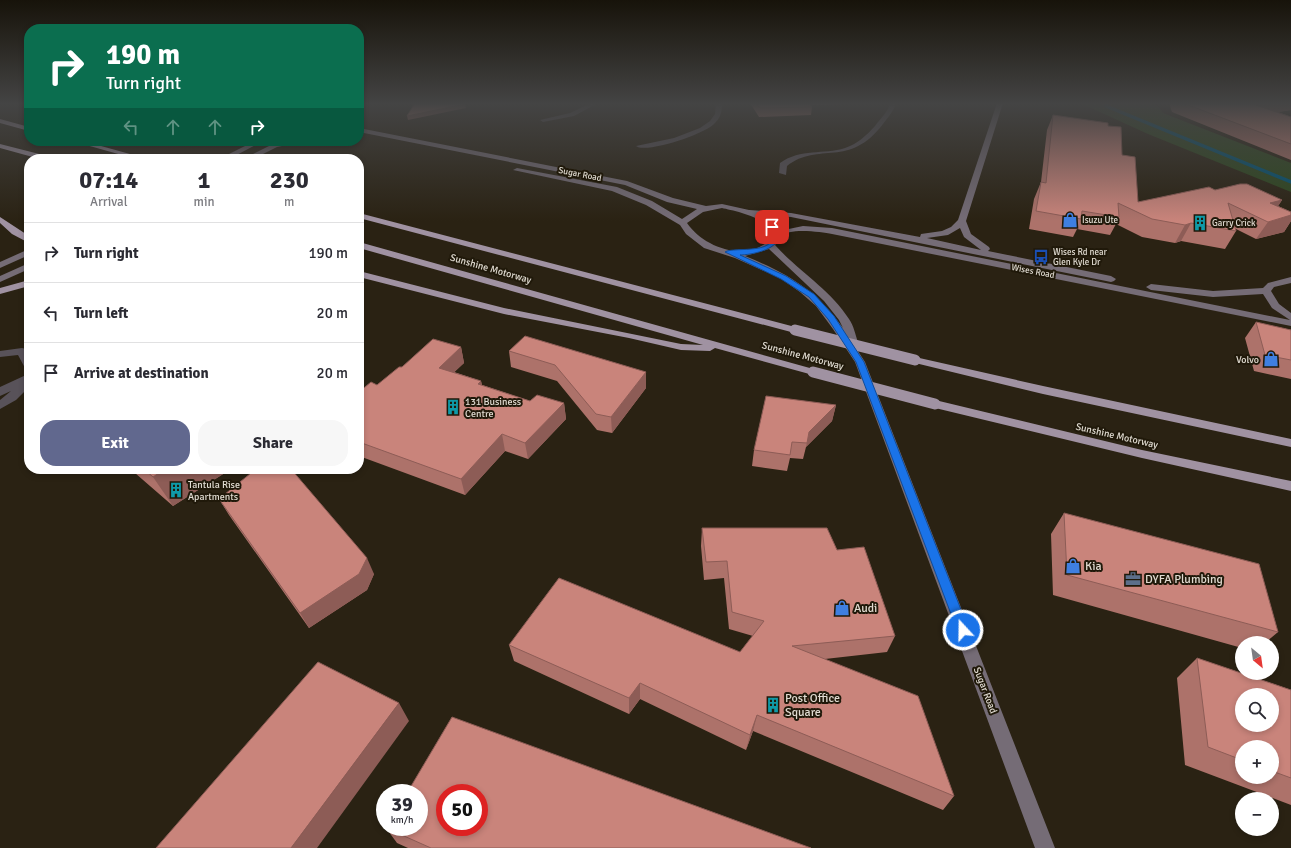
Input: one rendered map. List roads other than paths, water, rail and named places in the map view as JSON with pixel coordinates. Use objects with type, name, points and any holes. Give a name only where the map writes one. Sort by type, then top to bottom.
[{"type":"highway","points":[[0,146],[30,154]]},
{"type":"highway","points":[[94,146],[125,154]]},
{"type":"highway","name":"Sunshine Motorway","points":[[364,216],[795,330],[915,360],[1043,390],[1291,443]]},
{"type":"highway","points":[[0,219],[15,232],[24,237]]},
{"type":"highway","name":"Sunshine Motorway","points":[[364,246],[813,372],[935,404],[1142,454],[1291,486]]},
{"type":"highway","points":[[364,275],[498,310],[681,347],[728,348]]},
{"type":"highway","points":[[0,291],[24,284]]},
{"type":"main road","name":"Sugar Road","points":[[382,143],[614,189],[649,203],[683,223],[687,232],[698,241],[728,252],[784,277],[812,296],[831,318],[860,362],[1045,848]]},
{"type":"main road","name":"Sugar Road","points":[[423,143],[628,183],[670,200],[704,208]]},
{"type":"main road","points":[[888,233],[925,236],[940,235],[957,227],[962,222],[987,143]]},
{"type":"main road","points":[[233,154],[250,146]]},
{"type":"main road","points":[[257,154],[273,146]]},
{"type":"main road","points":[[683,223],[690,214],[704,208],[722,206],[749,212],[762,218],[772,227],[776,235],[776,239],[759,250],[743,253],[728,252]]},
{"type":"main road","name":"Wises Road","points":[[749,212],[791,215],[888,233],[997,254],[1150,287],[1184,292],[1226,294],[1266,291]]},
{"type":"main road","points":[[962,222],[967,235],[975,242],[997,254]]},
{"type":"main road","name":"Wises Road","points":[[776,235],[787,229],[804,227],[832,231],[1291,323]]},
{"type":"main road","points":[[770,244],[779,256],[820,291],[844,319],[860,362]]},
{"type":"main road","points":[[0,265],[24,254]]},
{"type":"main road","points":[[0,279],[24,268]]},
{"type":"main road","points":[[1291,280],[1271,285],[1266,291],[1270,300],[1281,311],[1291,317]]},
{"type":"street","points":[[639,146],[666,143]]},
{"type":"street","points":[[783,173],[783,165],[798,156],[843,150],[859,143]]},
{"type":"street","points":[[0,354],[24,349]]},
{"type":"street","points":[[0,392],[24,380]]},
{"type":"street","points":[[0,405],[12,397],[24,384]]},
{"type":"waterway","points":[[1195,143],[1291,182]]},
{"type":"place","name":"Isuzu Ute","points":[[1070,220]]},
{"type":"place","name":"Garry Crick","points":[[1200,223]]},
{"type":"place","name":"Wises Rd near Glen Kyle Dr","points":[[1041,257]]},
{"type":"place","name":"Volvo","points":[[1271,359]]},
{"type":"place","name":"131 Business Centre","points":[[453,407]]},
{"type":"place","name":"Tantula Rise Apartments","points":[[176,490]]},
{"type":"place","name":"Kia","points":[[1073,566]]},
{"type":"place","name":"DYFA Plumbing","points":[[1133,579]]},
{"type":"place","name":"Audi","points":[[842,608]]},
{"type":"place","name":"Post Office Square","points":[[773,705]]}]
